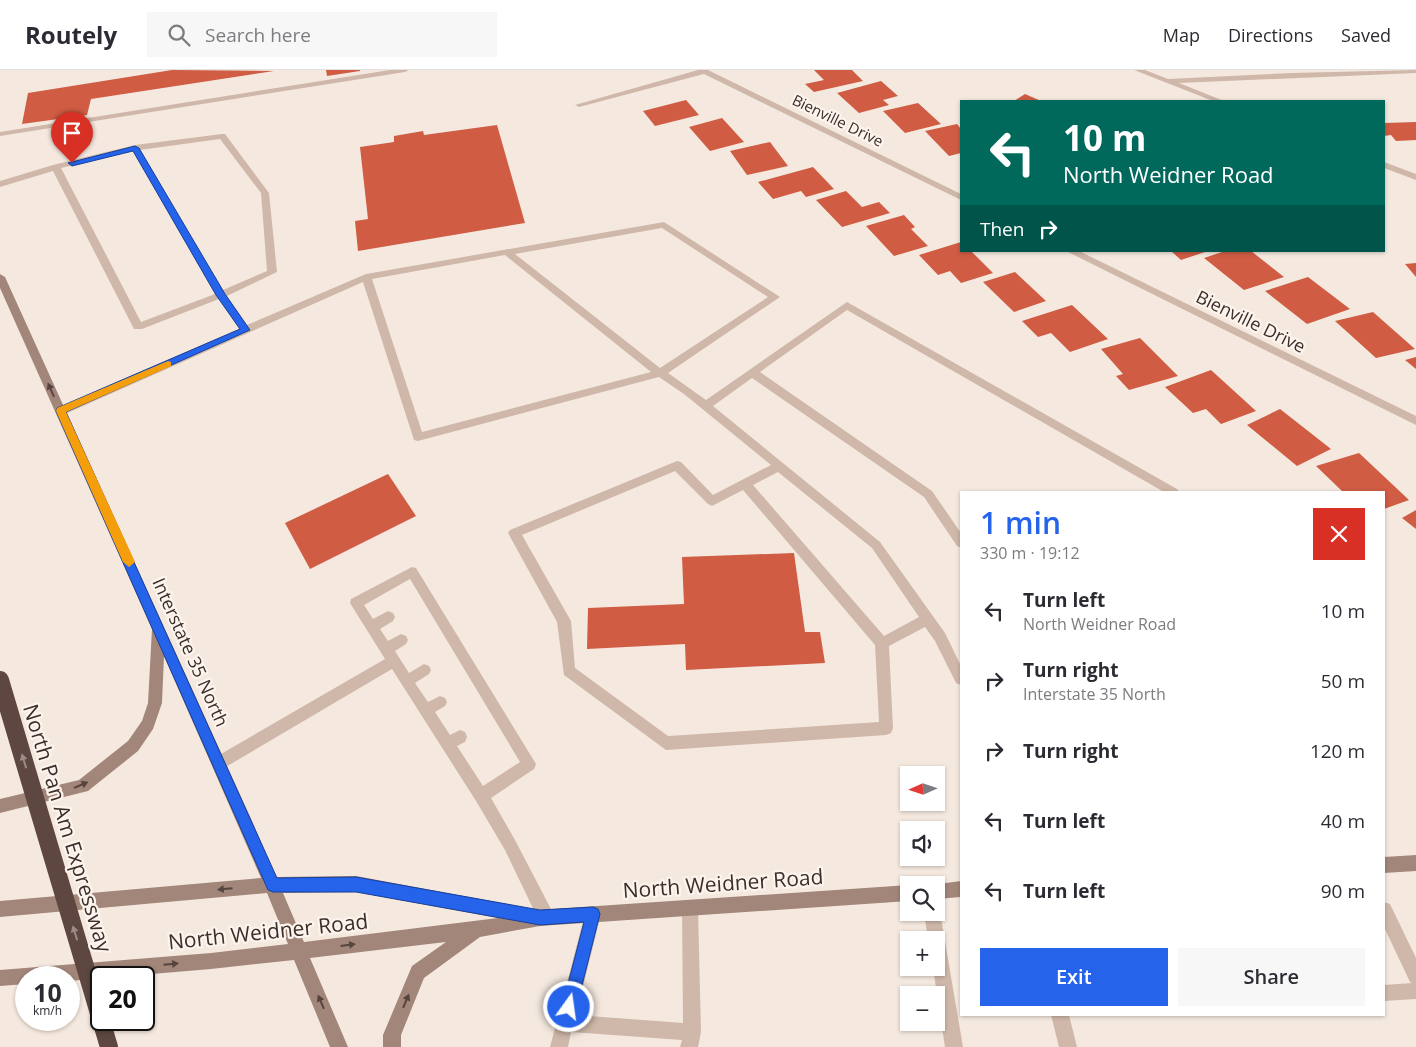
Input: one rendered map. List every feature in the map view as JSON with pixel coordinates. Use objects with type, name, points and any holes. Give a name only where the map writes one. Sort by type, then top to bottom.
[{"type":"highway","name":"North Pan Am Expressway","points":[[0,680],[109,1047]]},
{"type":"main road","name":"Interstate 35 North","points":[[0,276],[273,885],[339,1047]]},
{"type":"main road","points":[[0,806],[83,786],[133,746],[148,724],[155,703],[158,626]]},
{"type":"main road","points":[[1385,865],[1416,863]]},
{"type":"main road","name":"North Weidner Road","points":[[0,909],[273,885],[356,884],[543,918]]},
{"type":"main road","points":[[945,890],[960,889]]},
{"type":"main road","name":"North Weidner Road","points":[[0,978],[202,962],[476,930],[543,918],[900,894]]},
{"type":"main road","points":[[392,1047],[392,1035],[418,972],[476,930]]},
{"type":"street","points":[[0,134],[405,70]]},
{"type":"street","points":[[1138,70],[1217,100]]},
{"type":"street","points":[[579,105],[704,71]]},
{"type":"street","name":"Bienville Drive","points":[[704,71],[960,197]]},
{"type":"street","points":[[1167,81],[1416,71]]},
{"type":"street","points":[[0,184],[56,167],[135,148],[222,136],[265,193],[272,272],[221,295],[138,327],[56,167]]},
{"type":"street","points":[[135,148],[221,295],[245,330]]},
{"type":"street","points":[[1385,165],[1416,177]]},
{"type":"street","points":[[61,411],[366,277],[664,225],[774,297],[660,373],[418,436],[366,277]]},
{"type":"street","points":[[507,252],[660,373],[705,406],[876,545],[940,637],[960,677]]},
{"type":"street","name":"Bienville Drive","points":[[1073,252],[1416,421]]},
{"type":"street","points":[[705,406],[847,304],[1171,491]]},
{"type":"street","points":[[752,372],[928,494],[960,542]]},
{"type":"street","points":[[745,484],[882,643],[886,728],[666,744],[570,671],[564,620],[514,533],[677,465],[712,501],[779,466]]},
{"type":"street","points":[[482,796],[530,764],[510,740],[454,653],[421,597],[412,572],[356,603],[426,710],[454,740],[471,767],[482,796],[510,845],[543,918]]},
{"type":"street","points":[[372,627],[388,617]]},
{"type":"street","points":[[882,643],[928,619]]},
{"type":"street","points":[[219,763],[390,655],[401,640]]},
{"type":"street","points":[[407,681],[424,670]]},
{"type":"street","points":[[426,710],[440,702]]},
{"type":"street","points":[[565,1023],[691,1040],[690,908]]},
{"type":"street","points":[[1385,912],[1416,976]]},
{"type":"street","points":[[559,1047],[593,914]]},
{"type":"street","points":[[933,921],[954,1047]]},
{"type":"street","points":[[1385,993],[1416,991]]},
{"type":"street","points":[[1060,1016],[1068,1047]]},
{"type":"building","points":[[172,70],[274,71],[91,99],[87,115],[22,124],[28,93]]},
{"type":"building","points":[[326,70],[360,70],[360,71],[327,76]]},
{"type":"building","points":[[814,70],[852,70],[863,81],[814,92],[805,84],[824,80]]},
{"type":"building","points":[[881,81],[898,96],[883,100],[889,105],[859,113],[837,93]]},
{"type":"building","points":[[1025,94],[1039,100],[1016,100]]},
{"type":"building","points":[[686,100],[699,115],[655,126],[643,111]]},
{"type":"building","points":[[918,103],[941,124],[905,133],[883,111]]},
{"type":"building","points":[[722,118],[744,142],[710,151],[689,127]]},
{"type":"building","points":[[1416,122],[1416,140],[1396,141],[1391,135],[1385,136],[1385,123]]},
{"type":"building","points":[[957,124],[960,128],[960,153],[949,156],[925,131]]},
{"type":"building","points":[[497,125],[525,223],[358,251],[355,221],[368,219],[360,147],[394,142],[394,136],[423,131],[424,135]]},
{"type":"building","points":[[770,142],[788,166],[747,175],[730,151]]},
{"type":"building","points":[[813,167],[834,189],[806,197],[801,191],[773,199],[758,182]]},
{"type":"building","points":[[846,191],[862,207],[879,202],[890,213],[842,227],[816,200]]},
{"type":"building","points":[[904,215],[915,227],[911,229],[928,246],[894,256],[866,226]]},
{"type":"building","points":[[960,242],[960,252],[972,252],[993,273],[961,283],[950,271],[938,275],[919,255]]},
{"type":"building","points":[[1172,252],[1205,252],[1181,260]]},
{"type":"building","points":[[1222,252],[1252,252],[1284,277],[1244,290],[1204,258]]},
{"type":"building","points":[[1416,263],[1416,277],[1405,264]]},
{"type":"building","points":[[1015,272],[1046,301],[1014,312],[983,282]]},
{"type":"building","points":[[1308,277],[1350,309],[1307,324],[1265,291]]},
{"type":"building","points":[[1072,305],[1108,339],[1070,352],[1051,333],[1038,337],[1022,321]]},
{"type":"building","points":[[1373,312],[1415,349],[1376,358],[1335,321]]},
{"type":"building","points":[[1140,338],[1178,376],[1129,390],[1116,376],[1123,374],[1101,349]]},
{"type":"building","points":[[1416,357],[1416,369],[1405,360]]},
{"type":"building","points":[[1211,370],[1256,411],[1221,424],[1206,409],[1193,413],[1165,387]]},
{"type":"building","points":[[1280,409],[1331,449],[1297,466],[1247,425]]},
{"type":"building","points":[[1359,453],[1409,500],[1385,509],[1385,491],[1342,491],[1316,466]]},
{"type":"building","points":[[388,474],[416,516],[310,569],[285,523]]},
{"type":"building","points":[[1416,510],[1416,529],[1402,518]]},
{"type":"building","points":[[794,553],[805,632],[820,632],[825,663],[686,670],[685,644],[587,649],[588,608],[684,604],[682,557]]},
{"type":"slow traffic","points":[[129,562],[61,411],[168,364]]},
{"type":"route","points":[[72,163],[135,148],[221,295],[245,330],[61,411],[273,885],[356,884],[540,918],[593,914],[569,1007]]}]
